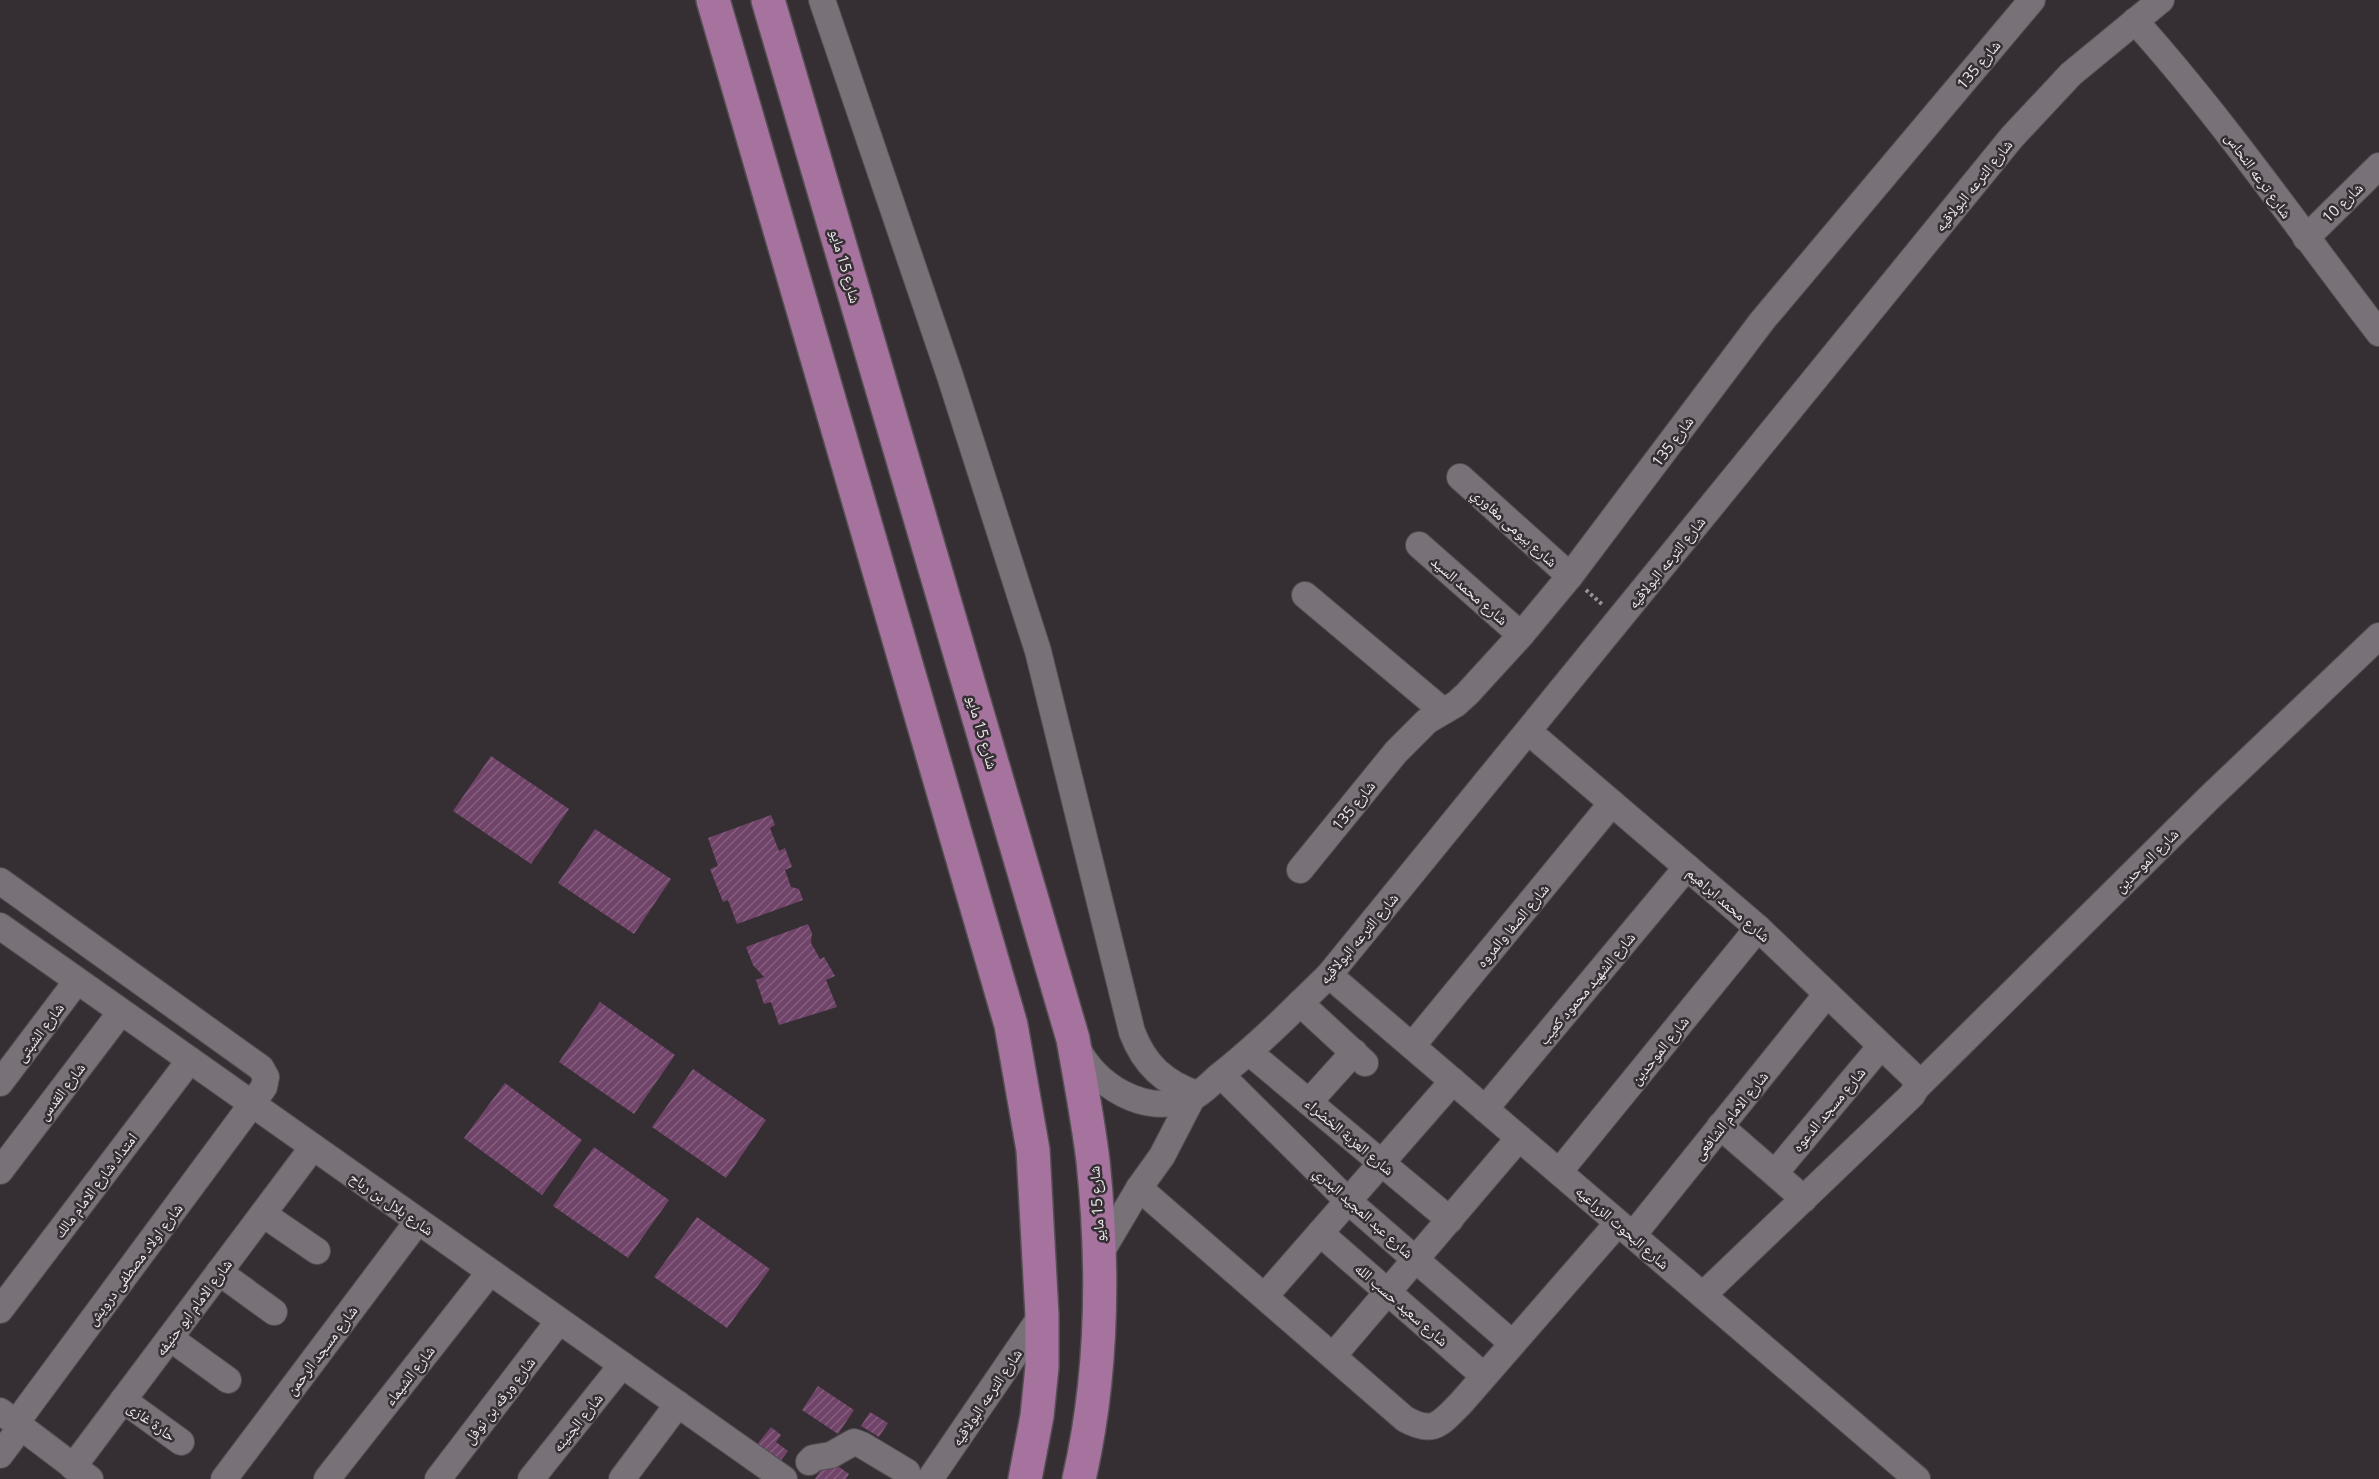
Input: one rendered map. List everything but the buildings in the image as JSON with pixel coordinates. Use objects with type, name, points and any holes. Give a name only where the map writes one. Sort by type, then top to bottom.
[{"type":"main road","points":[[712,0],[1011,1025],[1033,1150],[1042,1315],[1042,1367],[1037,1416],[1025,1479]]},
{"type":"main road","name":"شارع 15 مايو","points":[[768,0],[1073,1039],[1093,1159],[1101,1290],[1092,1402],[1079,1479]]},
{"type":"street","points":[[822,0],[950,376],[1038,651],[1132,1032],[1146,1060],[1156,1072],[1195,1096]]},
{"type":"street","name":"شارع 135","points":[[1300,870],[1396,752],[1427,721],[1467,694],[1521,635],[1570,576],[1762,321],[2032,0]]},
{"type":"street","name":"شارع الترعه البولاقيه","points":[[1073,1039],[1092,1071],[1121,1093],[1157,1104],[1175,1103],[1195,1096],[1250,1053],[1329,975],[2012,138],[2071,74],[2161,0]]},
{"type":"street","name":"شارع ترعه النحاس","points":[[2134,21],[2181,72],[2224,126],[2379,333]]},
{"type":"street","name":"شارع 10","points":[[2306,238],[2379,166]]},
{"type":"street","name":"شارع بيومى مغاوري","points":[[1460,477],[1570,576]]},
{"type":"street","name":"شارع محمد السيد","points":[[1419,545],[1521,635]]},
{"type":"street","points":[[1305,595],[1443,711]]},
{"type":"street","name":"شارع الموحدين","points":[[1703,1296],[1912,1095],[1916,1088],[2210,797],[2379,636]]},
{"type":"street","name":"شارع محمد ابراهيم","points":[[1529,732],[1758,928],[1913,1076],[1916,1088]]},
{"type":"street","name":"شارع الصفا والمروه","points":[[1412,1046],[1612,803]]},
{"type":"street","name":"شارع الشهيد محمود كعيب","points":[[1485,1109],[1687,867]]},
{"type":"street","name":"شارع اولاد مصطفى درويش","points":[[0,881],[261,1068],[266,1082],[252,1104],[12,1420],[0,1455]]},
{"type":"street","name":"شارع الموحدين","points":[[1559,1172],[1758,928]]},
{"type":"street","name":"شارع بلال بن رباح","points":[[2,931],[122,1012],[784,1479]]},
{"type":"street","name":"شارع البحوث الزراعيه","points":[[1329,975],[1917,1479]]},
{"type":"street","name":"شارع الشبتى","points":[[0,1083],[77,981]]},
{"type":"street","name":"شارع الامام الشافعى","points":[[1333,1356],[1405,1419],[1422,1428],[1434,1426],[1446,1418],[1512,1343],[1625,1229],[1720,1126],[1827,994]]},
{"type":"street","points":[[1300,1003],[1359,1058],[1309,1102]]},
{"type":"street","name":"شارع القدس","points":[[0,1171],[122,1012]]},
{"type":"street","name":"شارع مسجد الدعوه","points":[[1774,1173],[1881,1046]]},
{"type":"street","name":"شارع العزبة الخضراء","points":[[1250,1053],[1450,1220]]},
{"type":"street","name":"امتداد شارع الامام مالك","points":[[0,1310],[190,1060]]},
{"type":"street","name":"شارع عبد المجيد البدري","points":[[1221,1075],[1348,1201],[1512,1343]]},
{"type":"street","points":[[1265,1296],[1453,1081]]},
{"type":"street","name":"شارع الترعه البولاقيه","points":[[1100,1254],[1139,1188],[1162,1156],[1195,1096]]},
{"type":"street","points":[[1720,1126],[1804,1199]]},
{"type":"street","points":[[1139,1188],[1333,1356],[1519,1138]]},
{"type":"street","name":"شارع الامام ابو حنيفه","points":[[80,1474],[123,1400],[313,1147]]},
{"type":"street","points":[[263,1214],[316,1251]]},
{"type":"street","name":"شارع مسجد الرحمن","points":[[224,1479],[418,1221]]},
{"type":"street","name":"شارع سعيد حسب الله","points":[[1320,1233],[1484,1376]]},
{"type":"street","points":[[219,1272],[274,1312]]},
{"type":"street","name":"شارع الشيماء","points":[[327,1479],[490,1272]]},
{"type":"street","name":"شارع الترعه البولاقيه","points":[[921,1472],[1042,1315]]},
{"type":"street","name":"شارع ورقه بن نوفل","points":[[438,1479],[559,1321]]},
{"type":"street","points":[[170,1338],[228,1380]]},
{"type":"street","name":"شارع الجنينه","points":[[531,1479],[622,1365]]},
{"type":"street","name":"حارة غازى","points":[[123,1400],[181,1442]]},
{"type":"street","points":[[622,1479],[678,1404]]},
{"type":"street","points":[[12,1420],[80,1474]]},
{"type":"street","points":[[809,1462],[813,1458],[831,1455],[854,1442],[921,1472]]},
{"type":"path","points":[[1570,576],[1620,620]]}]
